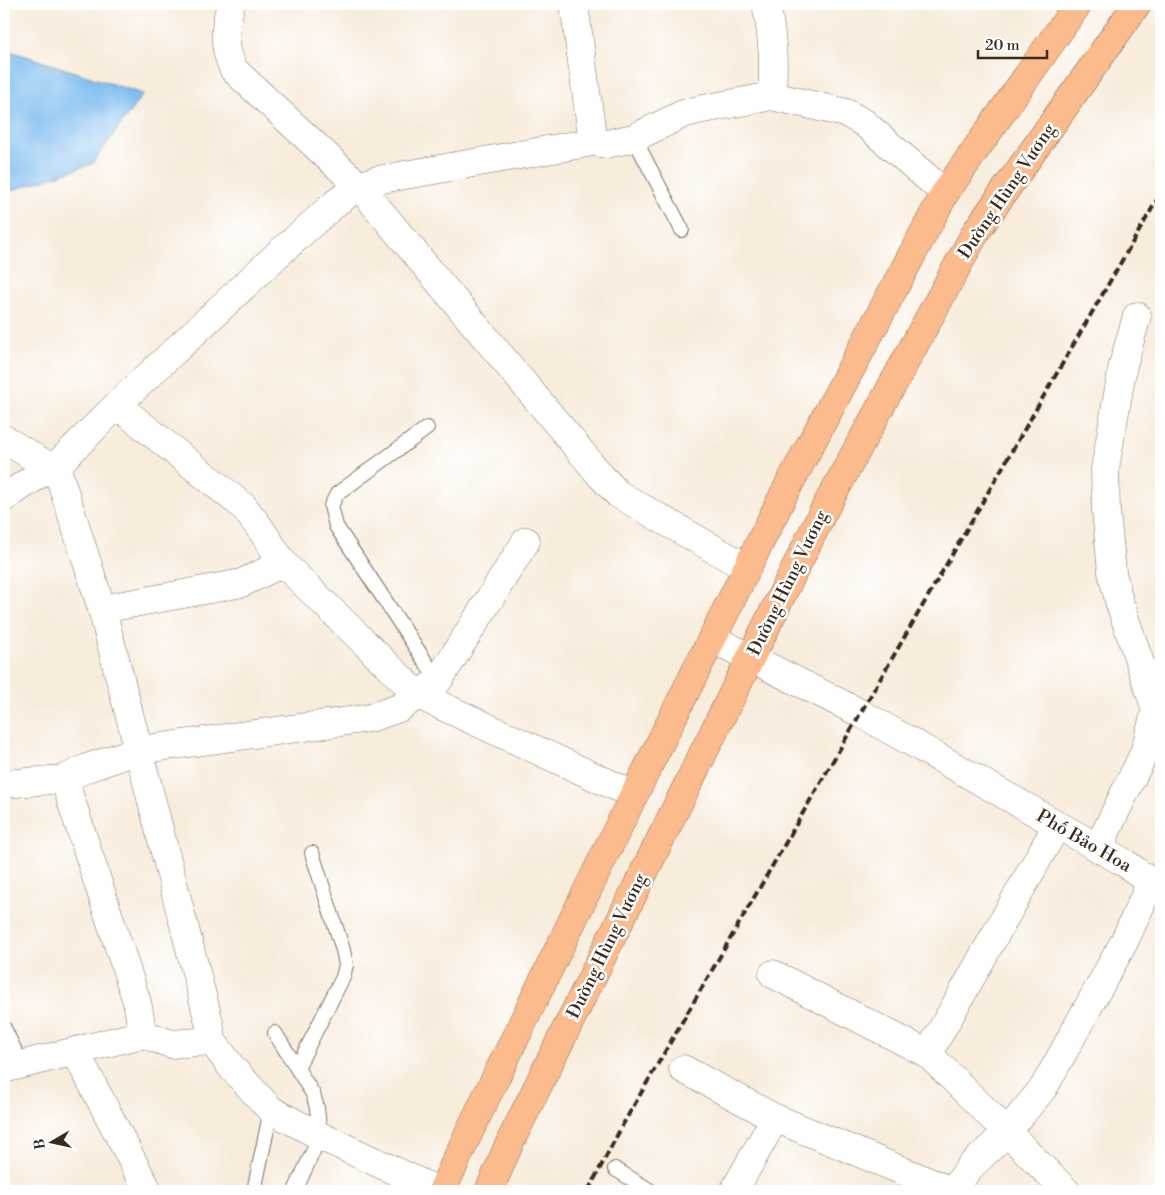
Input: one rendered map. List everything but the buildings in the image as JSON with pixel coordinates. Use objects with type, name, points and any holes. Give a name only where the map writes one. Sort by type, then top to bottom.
[{"type":"main road","points":[[442,1191],[479,1110],[785,492],[945,193],[1078,4]]},
{"type":"main road","name":"Đường Hùng Vương","points":[[490,1191],[510,1142],[823,512],[977,230],[1137,4]]},
{"type":"street","points":[[574,4],[593,142]]},
{"type":"street","points":[[766,4],[772,34],[774,59],[772,96]]},
{"type":"street","points":[[228,5],[226,22],[227,55],[234,70],[358,186],[601,476],[618,494],[747,568]]},
{"type":"street","points":[[4,498],[41,473],[53,469],[117,405],[277,255],[358,186],[376,180],[593,142],[606,144],[634,138],[684,114],[772,96],[846,113],[864,123],[945,193]]},
{"type":"street","points":[[1098,848],[1144,753],[1158,706],[1119,601],[1112,572],[1106,511],[1105,469],[1123,365],[1137,316]]},
{"type":"street","points":[[117,405],[244,508],[283,563],[428,688],[634,795]]},
{"type":"street","points":[[4,439],[53,469],[60,478],[102,610],[209,1022],[212,1041],[232,1069],[271,1110],[320,1136],[438,1191]]},
{"type":"street","points":[[4,784],[64,779],[87,768],[139,750],[370,718],[399,708],[428,688],[526,541]]},
{"type":"street","points":[[102,610],[242,583],[283,563]]},
{"type":"street","name":"Phố Bảo Hoa","points":[[713,638],[860,713],[1125,863],[1156,885],[1044,1087],[1007,1132],[969,1168],[952,1191]]},
{"type":"street","points":[[64,779],[137,1002],[143,1034]]},
{"type":"street","points":[[928,1054],[1057,825]]},
{"type":"street","points":[[773,974],[928,1054],[1066,1191]]},
{"type":"street","points":[[13,1067],[143,1034],[171,1044],[212,1041]]},
{"type":"street","points":[[75,1051],[148,1191]]},
{"type":"street","points":[[683,1069],[775,1118],[952,1191]]},
{"type":"street","points":[[734,1191],[775,1118]]},
{"type":"lane","points":[[634,138],[682,230]]},
{"type":"lane","points":[[427,428],[338,494],[331,506],[336,526],[428,688]]},
{"type":"lane","points":[[297,1068],[343,977],[346,965],[312,853]]},
{"type":"lane","points":[[4,1028],[13,1067]]},
{"type":"lane","points":[[275,1033],[313,1094],[317,1108],[320,1136],[295,1191]]},
{"type":"lane","points":[[254,1191],[271,1110]]},
{"type":"lane","points":[[615,1169],[651,1191]]},
{"type":"water","points":[[4,49],[143,94],[92,164],[4,193]]},
{"type":"railway","points":[[588,1191],[622,1126],[1161,193]]}]
